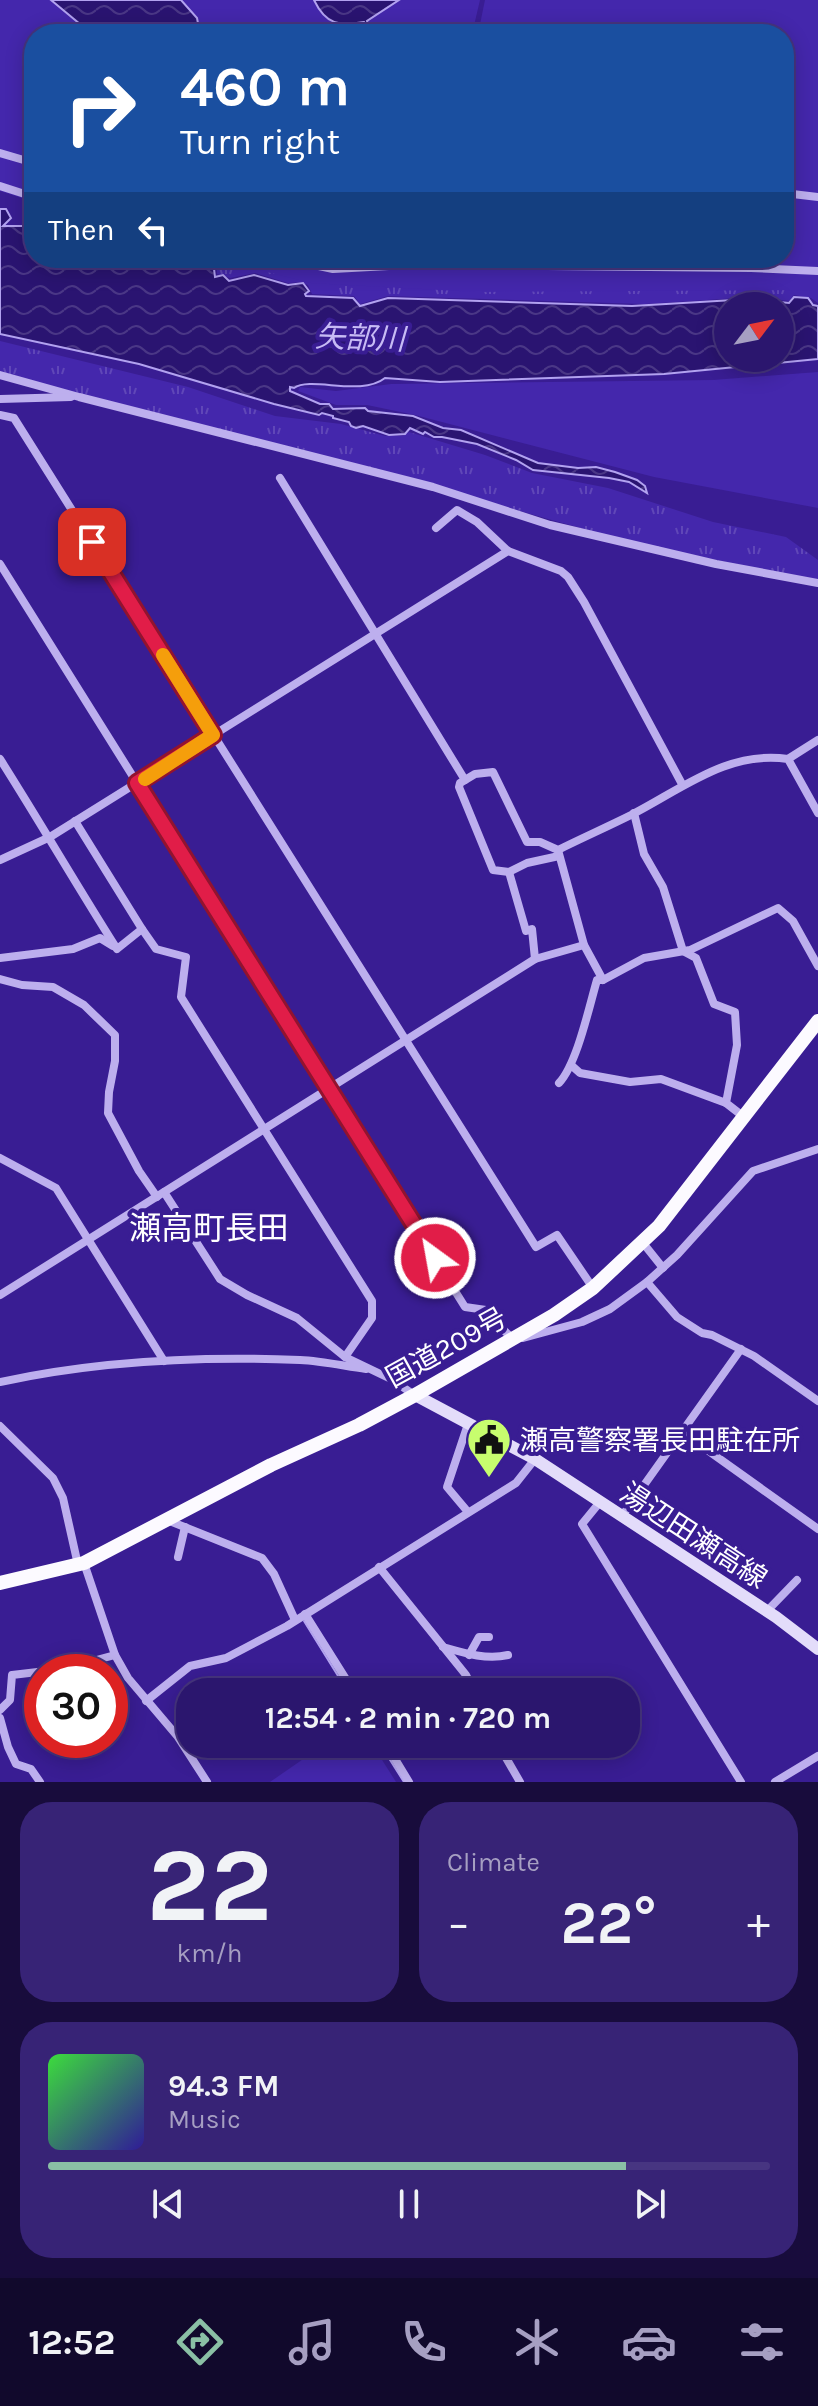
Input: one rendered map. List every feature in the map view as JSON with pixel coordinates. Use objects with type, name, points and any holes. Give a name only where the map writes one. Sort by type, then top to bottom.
[{"type":"highway","name":"国道209号","points":[[0,1583],[81,1564],[271,1465],[359,1425],[554,1315],[593,1288],[659,1226],[818,1021]]},
{"type":"main road","name":"湯辺田瀬高線","points":[[415,1395],[535,1459],[767,1611],[818,1649]]},
{"type":"street","points":[[0,153],[24,160]]},
{"type":"street","points":[[0,186],[24,194]]},
{"type":"street","points":[[794,193],[818,197]]},
{"type":"street","points":[[328,268],[352,268]]},
{"type":"street","points":[[762,268],[818,271]]},
{"type":"street","points":[[0,375],[433,487],[550,525],[716,564],[818,583]]},
{"type":"street","points":[[0,399],[79,397]]},
{"type":"street","points":[[0,415],[14,418],[536,1247],[557,1235],[593,1288]]},
{"type":"street","points":[[280,478],[465,780]]},
{"type":"street","points":[[436,528],[457,510],[477,522],[508,551],[561,571],[568,577],[682,784]]},
{"type":"street","points":[[0,860],[50,837],[508,551]]},
{"type":"street","points":[[0,564],[465,1307],[486,1310],[512,1341],[599,1315],[647,1282],[677,1255],[753,1171],[818,1149]]},
{"type":"street","points":[[603,980],[584,945],[558,853],[540,842],[527,842],[493,772],[475,774],[460,783],[493,870],[509,872],[558,853],[682,784],[742,761],[775,757],[788,759],[818,740]]},
{"type":"street","points":[[0,759],[117,949]]},
{"type":"street","points":[[788,759],[818,813]]},
{"type":"street","points":[[634,813],[644,854],[663,887],[683,951],[696,958],[714,1004],[735,1012],[737,1045],[726,1103]]},
{"type":"street","points":[[75,821],[156,949],[186,957],[181,997],[372,1301],[372,1318],[345,1357]]},
{"type":"street","points":[[509,872],[526,931],[532,929],[535,959]]},
{"type":"street","points":[[559,1083],[571,1065],[597,980],[603,980],[644,958],[683,951],[778,908],[793,921],[818,966]]},
{"type":"street","points":[[117,949],[142,929]]},
{"type":"street","points":[[0,958],[73,949],[100,938],[117,949]]},
{"type":"street","points":[[0,1295],[535,959],[584,945]]},
{"type":"street","points":[[0,979],[22,985],[53,987],[84,1005],[115,1035],[108,1113],[139,1171],[160,1194],[220,1279],[297,1318],[345,1357],[393,1380],[415,1395]]},
{"type":"street","points":[[571,1065],[580,1073],[630,1082],[661,1079],[726,1103],[744,1117]]},
{"type":"street","points":[[0,1158],[56,1188],[164,1361]]},
{"type":"street","points":[[643,1243],[663,1268]]},
{"type":"street","points":[[647,1282],[677,1317],[702,1333],[741,1349],[818,1401]]},
{"type":"street","points":[[622,1516],[741,1349]]},
{"type":"street","points":[[0,1382],[72,1370],[164,1361],[302,1360],[366,1369]]},
{"type":"street","points":[[468,1424],[447,1487],[468,1512]]},
{"type":"street","points":[[0,1426],[53,1478],[63,1498],[81,1564],[115,1654]]},
{"type":"street","points":[[682,1432],[818,1529]]},
{"type":"street","points":[[146,1701],[190,1666],[226,1658],[295,1620],[516,1483],[535,1459]]},
{"type":"street","points":[[600,1502],[582,1524],[741,1782]]},
{"type":"street","points":[[166,1520],[262,1558],[274,1574],[295,1620]]},
{"type":"street","points":[[178,1557],[185,1527]]},
{"type":"street","points":[[379,1567],[467,1678]]},
{"type":"street","points":[[767,1611],[797,1580]]},
{"type":"street","points":[[305,1614],[345,1678]]},
{"type":"street","points":[[469,1655],[479,1637],[489,1637]]},
{"type":"street","points":[[442,1647],[469,1655],[508,1655]]},
{"type":"street","points":[[0,1710],[10,1700],[12,1675],[24,1674]]},
{"type":"street","points":[[128,1678],[178,1737],[207,1782]]},
{"type":"street","points":[[0,1718],[16,1764],[31,1769],[40,1782]]},
{"type":"street","points":[[775,1782],[818,1756]]},
{"type":"street","points":[[394,1758],[409,1782]]},
{"type":"street","points":[[506,1758],[520,1782]]},
{"type":"green space","points":[[0,0],[480,0],[474,24],[24,24],[24,199],[0,191]]},
{"type":"green space","points":[[485,0],[818,0],[818,290],[477,292],[311,283],[251,268],[794,268],[794,24],[480,24]]},
{"type":"green space","points":[[210,268],[538,268],[818,278],[818,303],[811,298],[794,295],[794,292],[714,292],[714,300],[644,304],[388,296],[360,304],[354,296],[312,294],[308,285],[301,282],[288,283],[255,273],[230,278],[217,274],[217,270]]},
{"type":"green space","points":[[0,341],[188,387],[275,416],[341,424],[385,436],[403,436],[409,432],[532,473],[608,488],[713,522],[786,537],[818,560],[818,581],[634,543],[459,494],[0,375]]},
{"type":"green space","points":[[818,372],[818,508],[654,477],[415,415],[367,405],[336,405],[298,391],[300,387],[336,391],[391,384],[713,380]]},
{"type":"green space","points":[[305,1758],[381,1758],[396,1782],[270,1782]]},
{"type":"water","points":[[51,0],[181,0],[197,18],[198,24],[80,24]]},
{"type":"water","points":[[314,0],[399,0],[367,21],[368,24],[334,22]]},
{"type":"water","name":"矢部川","points":[[0,209],[6,209],[11,218],[3,226],[24,226],[24,268],[211,268],[215,277],[223,275],[229,281],[254,275],[288,285],[303,283],[309,291],[306,296],[353,298],[360,306],[388,298],[632,306],[714,301],[714,369],[664,374],[440,382],[385,378],[363,386],[312,384],[290,387],[290,391],[320,404],[329,404],[333,409],[365,408],[368,411],[413,416],[443,428],[461,430],[538,463],[596,467],[615,472],[637,480],[645,486],[647,493],[629,482],[533,470],[477,444],[434,437],[410,428],[405,434],[389,435],[363,426],[356,428],[349,422],[322,413],[319,415],[139,364],[0,334]]},
{"type":"water","points":[[794,297],[808,298],[818,306],[818,359],[794,361]]},
{"type":"waterway","points":[[304,1621],[339,1678]]},
{"type":"waterway","points":[[389,1758],[404,1782]]},
{"type":"slow traffic","points":[[145,779],[213,735],[163,655]]},
{"type":"place","name":"瀬高警察署長田駐在所","points":[[489,1479]]},
{"type":"district","name":"瀬高町長田","points":[[209,1228]]},
{"type":"route","points":[[92,542],[213,735],[137,783],[435,1258]]}]
